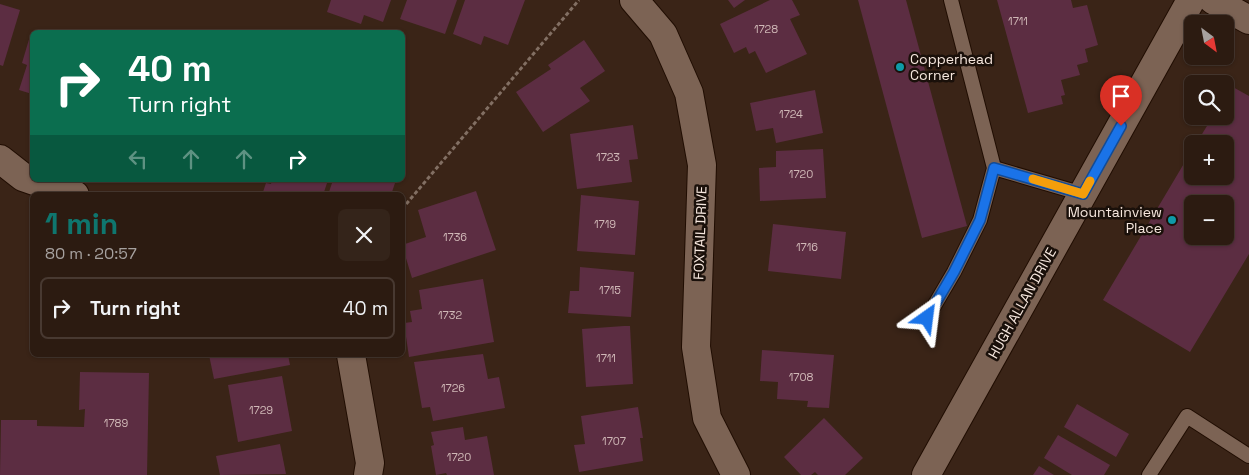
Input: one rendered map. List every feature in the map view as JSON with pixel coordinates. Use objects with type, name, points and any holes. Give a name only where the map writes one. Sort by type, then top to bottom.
[{"type":"street","name":"FOXTAIL DRIVE","points":[[634,0],[663,34],[689,93],[702,165],[696,347],[707,418],[736,475]]},
{"type":"street","name":"HUGH ALLAN DRIVE","points":[[926,475],[1190,0]]},
{"type":"street","points":[[1213,0],[1249,20]]},
{"type":"street","points":[[0,159],[23,178],[30,180]]},
{"type":"street","points":[[35,182],[66,192]]},
{"type":"street","points":[[351,357],[370,463],[368,475]]},
{"type":"lane","points":[[927,318],[954,272],[980,220],[994,168],[951,0]]},
{"type":"lane","points":[[994,168],[1083,194]]},
{"type":"lane","points":[[1149,475],[1187,416],[1249,456]]},
{"type":"path","points":[[405,205],[579,0]]},
{"type":"building","points":[[331,0],[391,0],[383,22],[364,15],[361,24],[327,12]]},
{"type":"building","points":[[407,0],[457,0],[445,34],[400,19]]},
{"type":"building","points":[[465,0],[525,0],[508,45],[484,36],[481,45],[453,34]]},
{"type":"building","points":[[728,0],[745,0],[734,8]]},
{"type":"building","points":[[770,0],[792,0],[800,15],[790,19],[807,54],[766,73],[755,51],[749,54],[746,47],[734,53],[720,24]]},
{"type":"building","name":"Copperhead Corner","points":[[858,0],[906,0],[967,226],[922,238]]},
{"type":"building","name":"Copperhead Corner","points":[[997,0],[1071,0],[1073,8],[1087,5],[1098,45],[1085,49],[1088,62],[1077,65],[1080,75],[1061,80],[1065,95],[1061,96],[1063,104],[1028,113]]},
{"type":"building","points":[[0,4],[20,10],[3,66],[0,65]]},
{"type":"building","points":[[30,36],[30,93],[19,90],[27,65],[22,63]]},
{"type":"building","points":[[584,40],[605,71],[580,88],[590,101],[543,132],[516,92],[551,69],[548,65]]},
{"type":"building","name":"Mountainview Place","points":[[1234,88],[1249,96],[1249,254],[1190,352],[1103,300],[1184,163],[1184,185],[1234,185],[1234,135],[1201,135],[1208,125],[1234,125]]},
{"type":"building","points":[[815,90],[823,133],[776,143],[773,128],[756,131],[750,103]]},
{"type":"building","points":[[633,125],[638,159],[629,160],[632,182],[577,189],[570,134]]},
{"type":"building","points":[[823,149],[826,198],[760,201],[759,168],[776,167],[776,151]]},
{"type":"building","points":[[272,182],[327,182],[324,192],[263,192],[266,183],[271,184]]},
{"type":"building","points":[[332,182],[395,182],[392,192],[329,192]]},
{"type":"building","points":[[476,191],[496,250],[412,278],[405,255],[405,244],[426,237],[418,210]]},
{"type":"building","points":[[581,195],[639,201],[635,255],[577,251]]},
{"type":"building","points":[[773,224],[846,232],[841,279],[768,271]]},
{"type":"building","points":[[580,267],[634,272],[631,317],[568,313],[570,291],[579,291]]},
{"type":"building","points":[[483,279],[494,342],[409,357],[405,323],[412,322],[410,311],[422,309],[419,290]]},
{"type":"building","points":[[630,326],[633,384],[586,387],[582,329]]},
{"type":"building","points":[[762,350],[834,355],[829,408],[807,407],[808,401],[777,399],[778,382],[760,381]]},
{"type":"building","points":[[483,354],[488,379],[499,377],[505,408],[433,421],[430,407],[422,408],[414,362]]},
{"type":"building","points":[[209,357],[288,357],[290,365],[214,379]]},
{"type":"building","points":[[80,372],[149,373],[147,475],[0,475],[1,420],[37,420],[37,426],[84,427],[85,409],[79,410]]},
{"type":"building","points":[[282,376],[292,431],[238,442],[228,385]]},
{"type":"building","points":[[1077,404],[1129,434],[1116,457],[1064,427]]},
{"type":"building","points":[[638,407],[643,438],[640,438],[643,461],[579,472],[574,445],[585,444],[581,416]]},
{"type":"building","points":[[824,418],[863,458],[845,475],[818,475],[815,472],[811,475],[801,475],[784,457]]},
{"type":"building","points":[[463,427],[465,440],[487,436],[494,475],[447,475],[446,473],[436,475],[431,446],[434,445],[431,432]]},
{"type":"building","points":[[1058,435],[1110,465],[1104,475],[1072,475],[1044,458]]},
{"type":"building","points":[[280,444],[286,474],[220,475],[216,456]]},
{"type":"building","points":[[1039,466],[1054,475],[1033,475]]},
{"type":"slow traffic","points":[[1033,179],[1083,194],[1090,181]]},
{"type":"place","name":"Copperhead Corner","points":[[900,67]]},
{"type":"place","name":"Mountainview Place","points":[[1172,220]]},
{"type":"route","points":[[927,318],[954,272],[980,220],[994,168],[1083,194],[1121,126]]}]
